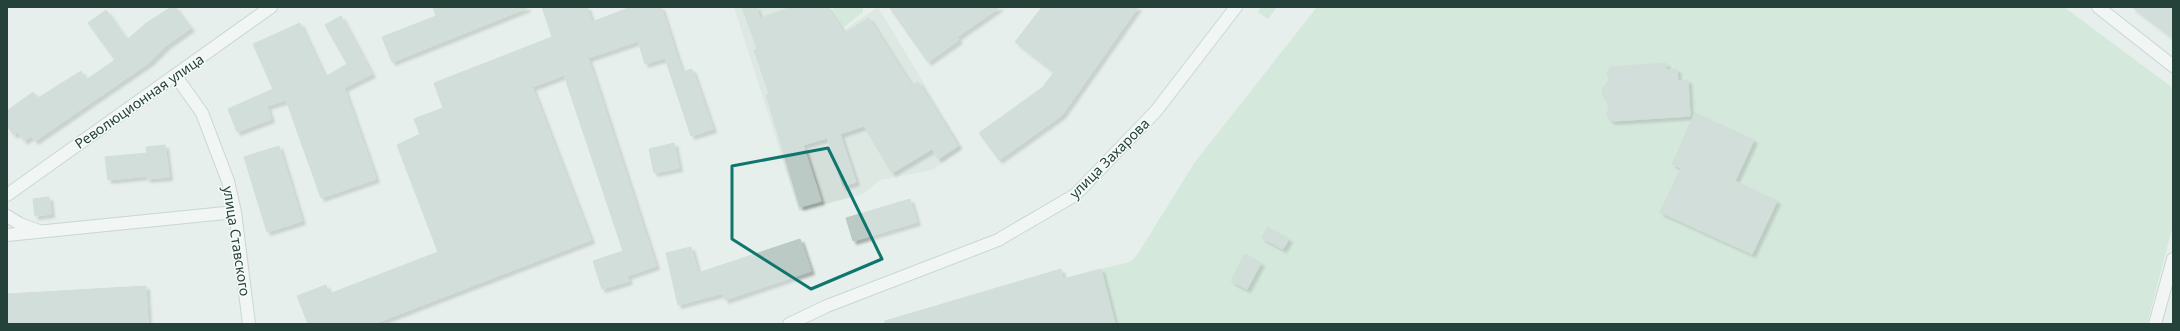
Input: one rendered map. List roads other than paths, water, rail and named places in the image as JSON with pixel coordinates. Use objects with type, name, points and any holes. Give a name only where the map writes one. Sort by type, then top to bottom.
[{"type":"street","name":"Революционная улица","points":[[7,195],[271,7]]},
{"type":"street","name":"улица Захарова","points":[[791,324],[827,306],[998,240],[1075,195],[1156,111],[1236,7]]},
{"type":"street","points":[[2098,7],[2173,66]]},
{"type":"street","name":"улица Ставского","points":[[175,75],[202,113],[228,181],[235,212],[249,324]]},
{"type":"street","points":[[7,235],[235,212]]},
{"type":"street","points":[[7,216],[20,224],[44,232]]},
{"type":"street","points":[[2155,324],[2173,259]]}]
